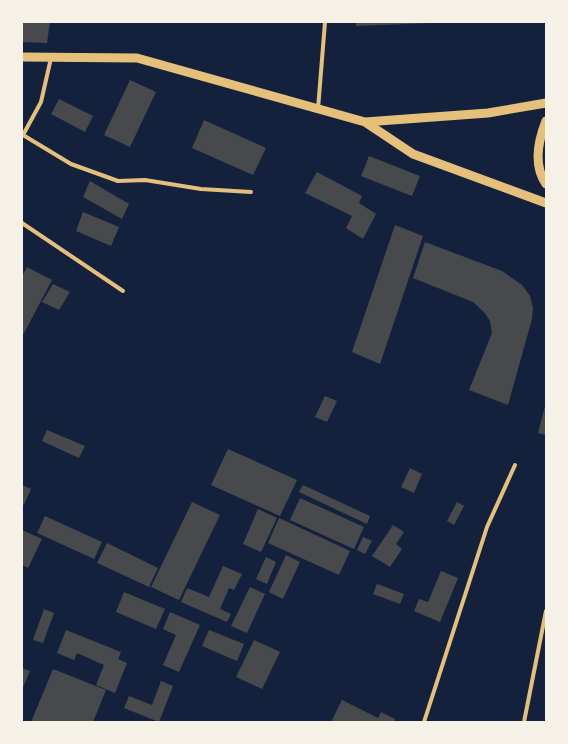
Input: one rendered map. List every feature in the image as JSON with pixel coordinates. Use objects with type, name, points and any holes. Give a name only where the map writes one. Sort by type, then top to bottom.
[{"type":"main road","points":[[22,57],[137,58],[365,122],[413,154],[546,203]]},
{"type":"main road","points":[[365,122],[488,113],[546,103]]},
{"type":"main road","points":[[546,121],[539,137],[538,158],[543,180],[546,184]]},
{"type":"street","points":[[318,109],[325,22]]},
{"type":"street","points":[[51,58],[41,102],[23,137],[71,164],[118,181],[145,180],[201,189],[251,192]]},
{"type":"street","points":[[22,223],[124,292]]},
{"type":"street","points":[[424,722],[487,527],[515,465]]},
{"type":"street","points":[[524,722],[546,611]]},
{"type":"building","points":[[22,22],[50,22],[47,43],[22,42]]},
{"type":"building","points":[[356,22],[432,22],[432,23],[356,26]]},
{"type":"building","points":[[130,80],[156,92],[130,147],[104,135]]},
{"type":"building","points":[[59,99],[93,116],[85,132],[51,114]]},
{"type":"building","points":[[204,120],[266,148],[253,175],[192,148]]},
{"type":"building","points":[[369,156],[420,176],[412,196],[361,176]]},
{"type":"building","points":[[317,172],[362,196],[359,203],[376,214],[363,239],[346,228],[352,216],[305,193]]},
{"type":"building","points":[[90,181],[129,204],[122,219],[83,197]]},
{"type":"building","points":[[83,212],[119,227],[111,246],[76,231]]},
{"type":"building","points":[[395,225],[423,236],[380,364],[352,352]]},
{"type":"building","points":[[425,242],[502,271],[522,285],[530,296],[533,308],[532,319],[508,405],[469,390],[492,333],[490,321],[484,312],[473,302],[413,278]]},
{"type":"building","points":[[27,267],[52,280],[22,337],[22,276]]},
{"type":"building","points":[[53,284],[70,292],[59,310],[42,302]]},
{"type":"building","points":[[325,396],[337,401],[327,422],[315,417]]},
{"type":"building","points":[[546,402],[546,435],[538,433]]},
{"type":"building","points":[[47,430],[85,446],[79,458],[42,441]]},
{"type":"building","points":[[228,449],[297,480],[280,516],[211,485]]},
{"type":"building","points":[[410,468],[422,474],[414,493],[401,487]]},
{"type":"building","points":[[22,485],[31,489],[24,505],[22,504]]},
{"type":"building","points":[[303,485],[370,516],[367,524],[299,492]]},
{"type":"building","points":[[300,498],[364,527],[354,549],[290,520]]},
{"type":"building","points":[[192,502],[220,515],[179,600],[151,587]]},
{"type":"building","points":[[457,502],[464,506],[454,525],[447,521]]},
{"type":"building","points":[[258,509],[277,518],[261,552],[243,544]]},
{"type":"building","points":[[45,516],[102,542],[94,559],[37,533]]},
{"type":"building","points":[[279,518],[350,551],[339,575],[268,543]]},
{"type":"building","points":[[393,525],[404,532],[396,544],[402,549],[390,567],[372,556]]},
{"type":"building","points":[[22,530],[42,539],[28,568],[22,565]]},
{"type":"building","points":[[363,537],[372,541],[365,554],[357,550]]},
{"type":"building","points":[[107,543],[158,568],[149,587],[97,563]]},
{"type":"building","points":[[286,555],[300,562],[283,599],[269,592]]},
{"type":"building","points":[[266,557],[276,562],[267,584],[256,579]]},
{"type":"building","points":[[223,566],[242,574],[234,590],[229,588],[220,609],[231,614],[227,622],[181,602],[187,588],[209,597]]},
{"type":"building","points":[[441,571],[458,578],[440,622],[414,611],[419,599],[428,602]]},
{"type":"building","points":[[377,584],[404,594],[400,604],[373,594]]},
{"type":"building","points":[[250,587],[265,594],[247,633],[231,626]]},
{"type":"building","points":[[124,592],[165,609],[156,629],[116,612]]},
{"type":"building","points":[[44,609],[54,613],[43,643],[33,640]]},
{"type":"building","points":[[170,612],[200,625],[179,672],[163,665],[176,635],[163,629]]},
{"type":"building","points":[[66,630],[121,652],[118,659],[127,663],[115,693],[96,685],[104,665],[77,653],[74,660],[57,653]]},
{"type":"building","points":[[209,630],[244,644],[237,661],[202,646]]},
{"type":"building","points":[[254,640],[280,652],[262,689],[236,677]]},
{"type":"building","points":[[22,668],[30,671],[22,690]]},
{"type":"building","points":[[53,669],[106,690],[93,722],[31,722]]},
{"type":"building","points":[[161,681],[173,686],[159,722],[124,708],[129,696],[152,705]]},
{"type":"building","points":[[342,700],[378,718],[381,712],[395,719],[394,722],[331,722]]}]
